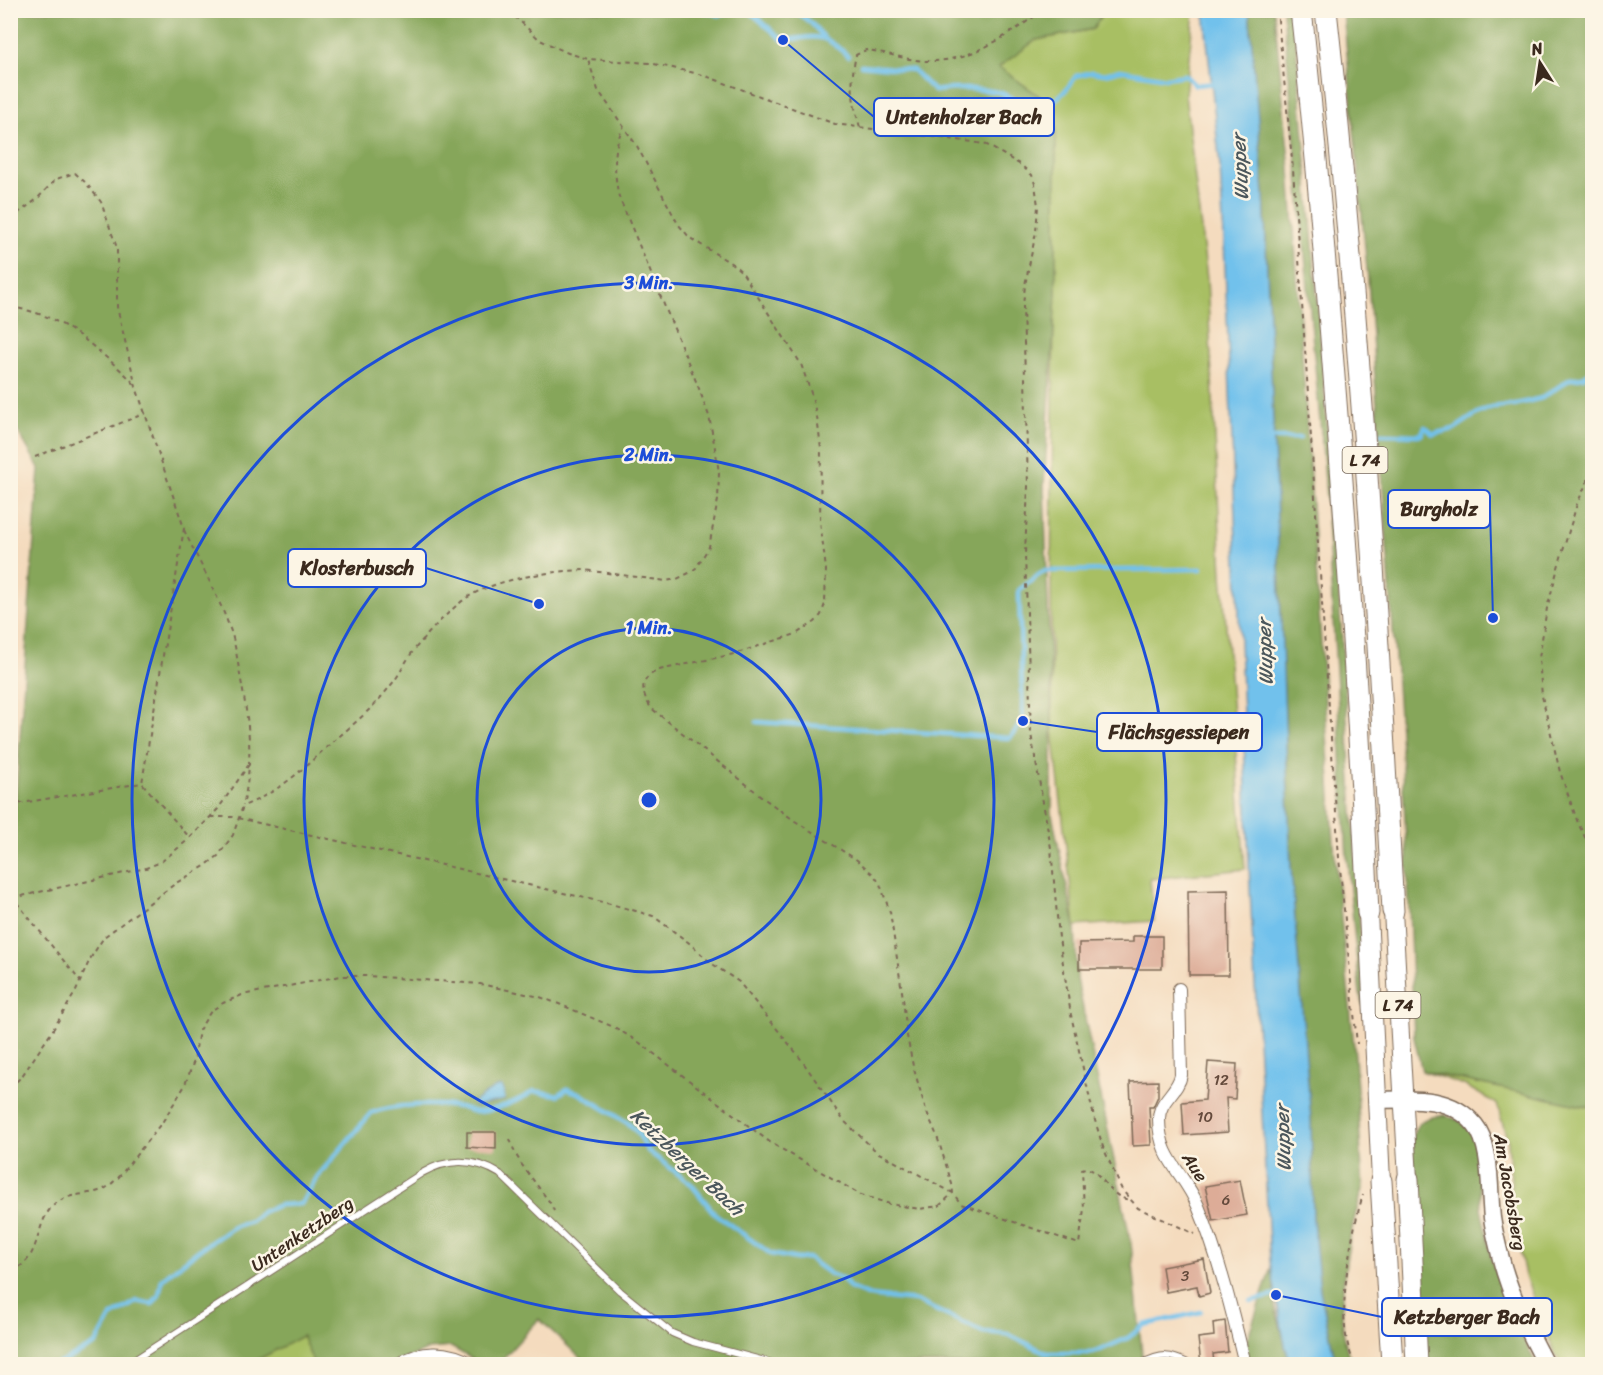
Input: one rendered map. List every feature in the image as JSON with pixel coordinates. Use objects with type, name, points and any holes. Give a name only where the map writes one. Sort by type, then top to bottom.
[{"type":"highway","name":"L 74","points":[[1301,10],[1327,283],[1357,700],[1368,913]]},
{"type":"highway","name":"L 74","points":[[1326,10],[1365,461],[1393,911]]},
{"type":"highway","name":"L 74","points":[[1408,1179],[1417,1365]]},
{"type":"highway","name":"L 74","points":[[1373,1186],[1392,1365]]},
{"type":"main road","name":"L 74","points":[[1393,911],[1408,1179]]},
{"type":"main road","name":"L 74","points":[[1368,913],[1377,1100],[1373,1186]]},
{"type":"main road","name":"Am Jacobsberg","points":[[1377,1100],[1437,1101],[1453,1106],[1470,1118],[1482,1134],[1492,1220],[1500,1257],[1510,1287],[1546,1365]]},
{"type":"street","name":"Aue","points":[[1179,989],[1181,1075],[1180,1082],[1162,1104],[1160,1135],[1166,1155],[1197,1203],[1230,1303],[1245,1365]]},
{"type":"street","points":[[399,1365],[412,1357],[429,1353],[444,1354],[472,1365]]},
{"type":"lane","name":"Untenketzberg","points":[[128,1365],[432,1167],[447,1162],[471,1162],[491,1168],[562,1234]]},
{"type":"lane","points":[[562,1234],[620,1291],[672,1333],[693,1342],[776,1365]]},
{"type":"lane","points":[[1141,1365],[1165,1355],[1176,1357],[1190,1365]]},
{"type":"path","points":[[508,10],[540,40],[559,50],[588,59],[650,63],[677,69],[836,124],[951,138],[987,145],[1021,165],[1032,176],[1038,202],[1038,220],[1023,306],[1028,486],[1025,554],[1031,734],[1051,848],[1059,938],[1071,1015],[1094,1117],[1103,1147],[1117,1179],[1131,1200],[1143,1211],[1194,1233],[1212,1245]]},
{"type":"path","points":[[860,127],[853,101],[851,75],[856,55],[866,50],[910,60],[926,61],[962,57],[991,43],[1043,10]]},
{"type":"path","points":[[1277,10],[1293,180],[1339,858],[1357,1044]]},
{"type":"path","points":[[588,59],[598,90],[637,147],[678,224],[690,238],[742,272],[801,364],[817,417],[821,449],[820,521],[826,569],[825,604],[821,615],[807,628],[778,641],[650,674],[645,679],[644,696],[651,708],[766,800],[857,860],[874,875],[880,884],[890,912],[913,1066],[926,1110],[937,1136],[953,1193]]},
{"type":"path","points":[[243,806],[289,781],[364,714],[391,686],[420,643],[472,594],[513,580],[572,570],[657,580],[677,579],[696,568],[710,547],[719,485],[714,438],[698,386],[620,197],[615,158],[618,138],[624,126]]},
{"type":"path","points":[[10,219],[36,200],[56,179],[75,173],[96,196],[104,211],[117,248],[117,307],[136,387],[184,528],[226,619],[234,642],[246,712],[250,763],[243,806],[228,844],[205,866],[176,883],[104,937],[51,1034],[22,1076],[10,1088]]},
{"type":"path","points":[[10,307],[45,315],[64,325],[92,345],[136,387]]},
{"type":"path","points":[[35,457],[146,413]]},
{"type":"path","points":[[1593,471],[1577,504],[1559,564],[1547,608],[1539,658],[1542,696],[1560,772],[1578,823],[1593,851]]},
{"type":"path","points":[[142,783],[184,528]]},
{"type":"path","points":[[80,981],[12,898],[146,868],[162,862],[211,817],[250,763]]},
{"type":"path","points":[[10,805],[142,783]]},
{"type":"path","points":[[142,783],[190,838]]},
{"type":"path","points":[[211,817],[238,819],[611,904],[653,916],[711,963],[739,982],[798,1055],[844,1121],[878,1152],[953,1193],[961,1204],[1079,1244],[1084,1209],[1082,1169],[1092,1169],[1113,1193],[1131,1200]]},
{"type":"path","points":[[10,1270],[18,1268],[29,1259],[42,1225],[52,1207],[68,1197],[101,1190],[111,1184],[156,1130],[189,1076],[199,1030],[211,1011],[242,995],[340,976],[480,984],[540,997],[597,1018],[621,1031],[771,1143],[861,1195],[890,1204],[919,1209],[939,1206],[953,1193]]},
{"type":"path","points":[[510,1139],[522,1165],[551,1204],[562,1234]]},
{"type":"path","points":[[1354,1365],[1345,1331],[1345,1302],[1359,1209],[1373,1186]]},
{"type":"green space","points":[[10,11],[1104,11],[1093,29],[1036,40],[999,67],[1056,108],[1056,295],[1044,486],[1052,722],[1052,815],[1075,926],[1077,979],[1131,1243],[1143,1364],[587,1364],[539,1319],[498,1364],[481,1364],[451,1347],[429,1349],[394,1364],[314,1364],[302,1336],[250,1364],[11,1364],[10,809],[15,808],[39,468],[11,419]]},
{"type":"green space","points":[[1104,11],[1194,11],[1185,95],[1207,279],[1222,574],[1245,869],[1150,879],[1154,921],[1075,926],[1052,722],[1051,585],[1056,109],[998,67],[1036,40],[1093,29]]},
{"type":"green space","points":[[1249,11],[1274,11],[1290,169],[1335,858],[1355,1056],[1363,1189],[1350,1239],[1344,1276],[1342,1312],[1346,1346],[1351,1364],[1336,1364],[1320,1290],[1313,1219],[1311,1120],[1291,868],[1264,194]]},
{"type":"green space","points":[[1283,11],[1293,11],[1314,262],[1342,638],[1365,1015],[1360,994],[1347,858],[1324,466]]},
{"type":"green space","points":[[1343,11],[1592,11],[1592,1108],[1422,1071],[1414,1038],[1398,699],[1368,280]]},
{"type":"green space","points":[[1422,1071],[1592,1108],[1592,1364],[1561,1364],[1525,1276],[1514,1221],[1508,1142],[1497,1104],[1464,1085]]},
{"type":"green space","points":[[1445,1115],[1460,1121],[1473,1133],[1481,1208],[1492,1261],[1506,1302],[1536,1364],[1426,1364],[1412,1139],[1423,1120]]},
{"type":"green space","points":[[1273,1262],[1275,1307],[1291,1364],[1239,1364]]},
{"type":"green space","points":[[302,1335],[314,1364],[250,1364]]},
{"type":"green space","points":[[429,1356],[445,1358],[460,1364],[404,1364]]},
{"type":"water","name":"Wupper","points":[[1204,11],[1249,11],[1264,194],[1291,868],[1311,1120],[1313,1219],[1320,1290],[1336,1364],[1291,1364],[1285,1346],[1270,1262],[1250,890],[1224,241],[1220,167]]},
{"type":"water","points":[[501,1086],[505,1100],[475,1106],[472,1103],[494,1088]]},
{"type":"building","points":[[1228,890],[1229,975],[1189,975],[1188,891]]},
{"type":"building","points":[[1133,936],[1162,936],[1162,969],[1079,969],[1079,943],[1133,942]]},
{"type":"building","points":[[1208,1062],[1237,1064],[1235,1099],[1226,1098],[1228,1132],[1184,1135],[1182,1102],[1205,1100]]},
{"type":"building","points":[[1158,1081],[1158,1096],[1153,1107],[1149,1107],[1151,1145],[1133,1146],[1130,1082]]},
{"type":"building","points":[[467,1132],[496,1132],[496,1149],[467,1147]]},
{"type":"building","points":[[1240,1180],[1247,1215],[1213,1221],[1205,1186]]},
{"type":"building","points":[[1204,1259],[1210,1293],[1199,1296],[1197,1286],[1166,1292],[1162,1267]]},
{"type":"building","points":[[1225,1321],[1228,1352],[1213,1354],[1214,1363],[1201,1365],[1198,1338],[1214,1336],[1213,1323]]},
{"type":"waterway","points":[[702,10],[719,15],[738,10]]},
{"type":"waterway","points":[[748,10],[783,40],[812,37],[825,39],[848,56]]},
{"type":"waterway","points":[[794,10],[823,36]]},
{"type":"waterway","points":[[861,65],[913,70],[934,91],[986,90],[1001,93],[1028,104],[1045,104],[1052,101],[1064,92],[1076,76],[1092,72],[1105,74],[1120,70],[1166,78],[1185,75],[1195,85],[1217,83]]},
{"type":"waterway","points":[[1381,434],[1421,435],[1425,427],[1433,434],[1454,429],[1478,413],[1492,407],[1542,398],[1570,379],[1583,377],[1592,371]]},
{"type":"waterway","points":[[1269,438],[1300,438]]},
{"type":"waterway","points":[[757,722],[1010,738],[1023,721],[1019,590],[1044,571],[1201,569]]},
{"type":"waterway","name":"Ketzberger Bach","points":[[58,1364],[96,1344],[111,1317],[137,1301],[152,1304],[159,1295],[162,1279],[235,1226],[251,1221],[262,1212],[279,1205],[301,1204],[318,1176],[371,1113],[402,1106],[426,1105],[459,1107],[475,1112],[484,1111],[506,1105],[534,1091],[558,1095],[567,1089],[579,1093],[629,1124],[638,1133],[648,1151],[691,1184],[715,1214],[771,1254],[797,1259],[808,1258],[830,1274],[843,1279],[850,1288],[870,1296],[916,1301],[983,1332],[1007,1334],[1047,1353],[1093,1353],[1128,1338],[1144,1325],[1201,1312]]},
{"type":"waterway","name":"Ketzberger Bach","points":[[1251,1301],[1281,1294]]},
{"type":"place","name":"Untenholzer Bach","points":[[783,40]]},
{"type":"place","name":"Klosterbusch","points":[[539,604]]},
{"type":"place","name":"Burgholz","points":[[1493,618]]},
{"type":"place","name":"Flächsgessiepen","points":[[1023,721]]},
{"type":"place","name":"Ketzberger Bach","points":[[1276,1295]]}]
